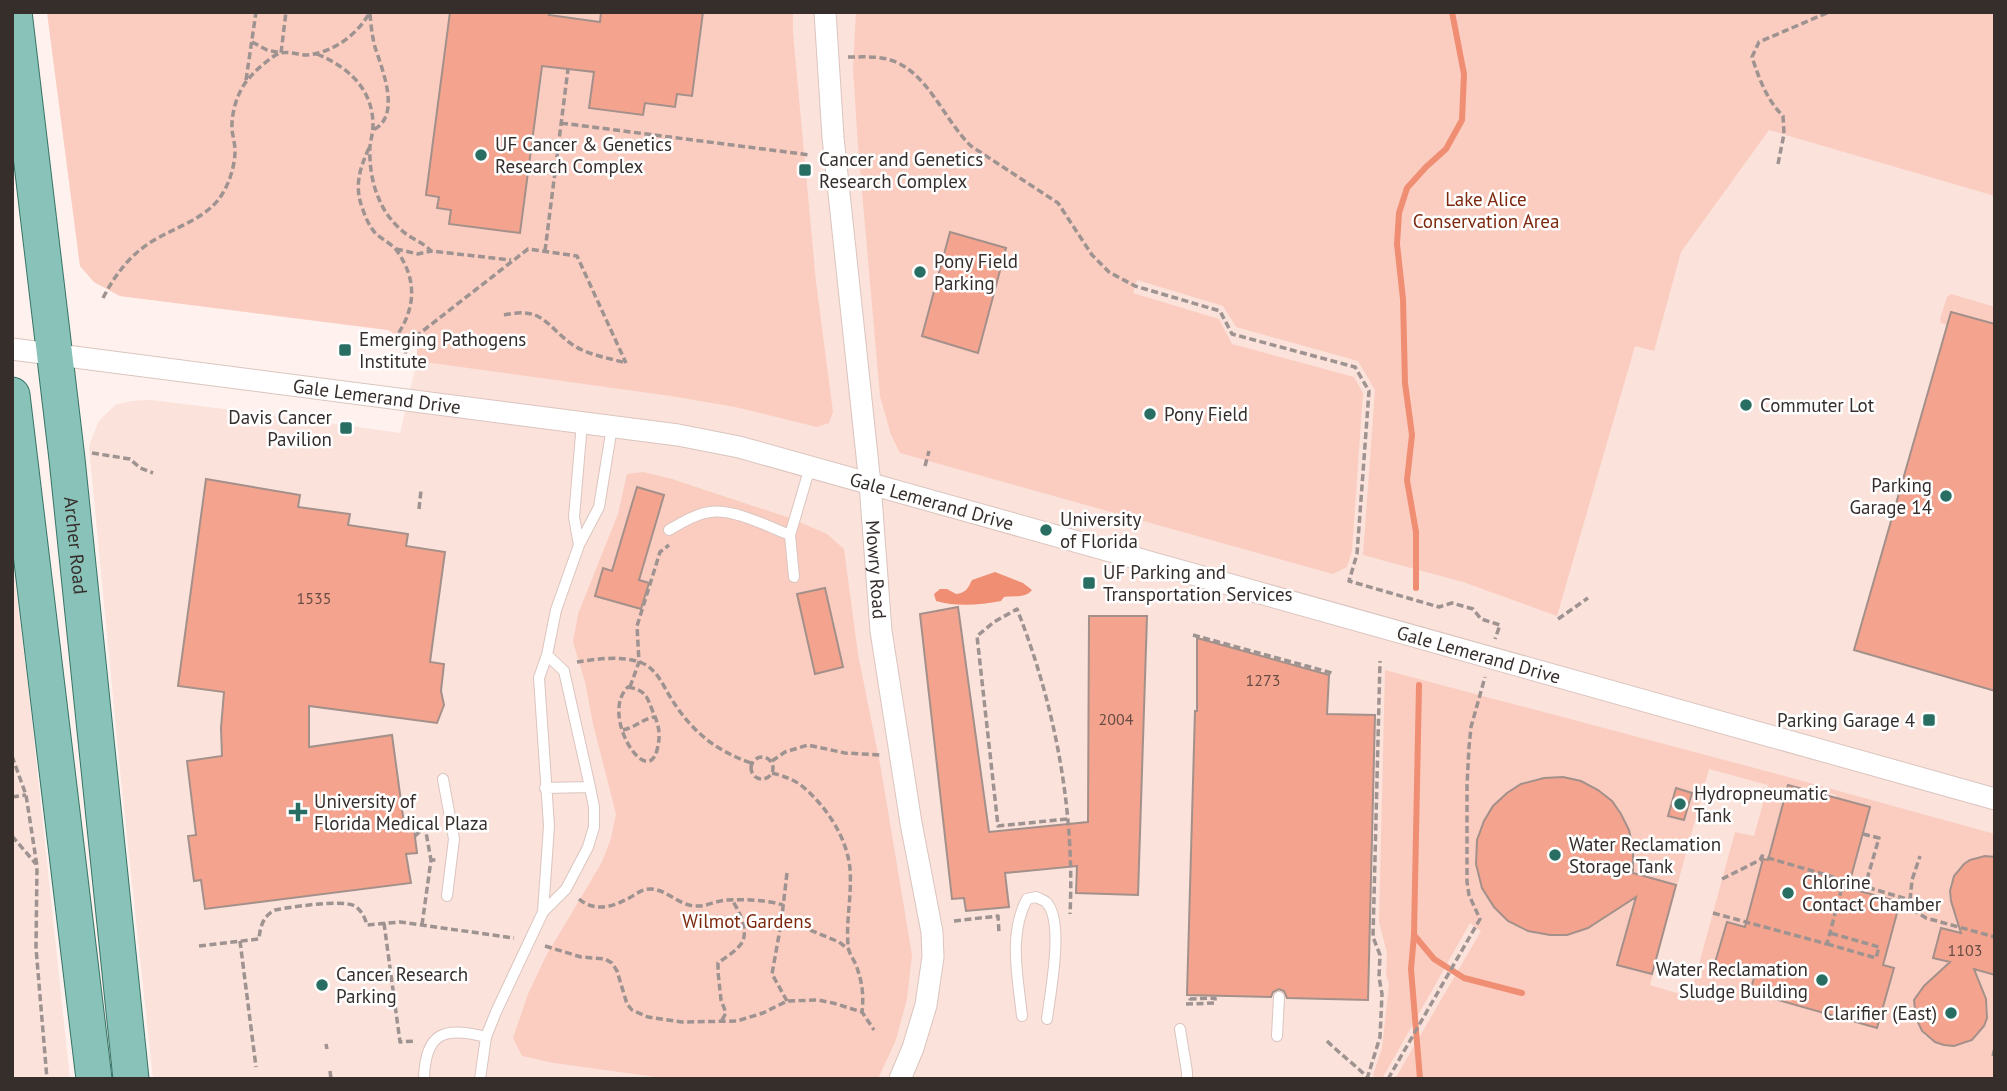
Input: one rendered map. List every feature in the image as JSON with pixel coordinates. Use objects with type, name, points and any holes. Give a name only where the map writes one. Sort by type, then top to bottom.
[{"type":"main road","name":"Archer Road","points":[[14,12],[56,354],[131,1079]]},
{"type":"main road","points":[[12,395],[94,1079]]},
{"type":"street","name":"Mowry Road","points":[[825,12],[834,148],[870,484],[881,631],[911,823],[932,932],[933,957],[926,1005],[900,1079]]},
{"type":"street","name":"Gale Lemerand Drive","points":[[12,349],[678,435],[726,444],[1995,799]]},
{"type":"lane","points":[[579,545],[574,517],[582,424]]},
{"type":"lane","points":[[543,912],[549,826],[539,678],[547,655],[556,610],[579,545],[598,507],[612,427]]},
{"type":"lane","points":[[794,577],[790,535],[810,467]]},
{"type":"lane","points":[[668,530],[689,518],[711,512],[743,517],[790,535]]},
{"type":"lane","points":[[480,1079],[486,1037],[496,1012],[543,912],[565,889],[588,847],[594,827],[590,786],[564,671],[547,655]]},
{"type":"lane","points":[[443,779],[454,839],[447,896]]},
{"type":"lane","points":[[545,788],[590,786]]},
{"type":"lane","points":[[1022,1016],[1016,932],[1020,912],[1027,899],[1036,897],[1048,903],[1055,922],[1056,950],[1047,1019]]},
{"type":"lane","points":[[1277,1036],[1279,997]]},
{"type":"lane","points":[[1180,1029],[1186,1079]]},
{"type":"lane","points":[[424,1079],[424,1064],[429,1046],[441,1035],[469,1032],[486,1037]]},
{"type":"path","points":[[246,82],[256,12]]},
{"type":"path","points":[[103,298],[115,277],[140,250],[207,212],[219,199],[233,166],[233,116],[236,103],[252,75],[281,53],[286,12]]},
{"type":"path","points":[[1778,164],[1784,134],[1783,116],[1775,108],[1759,80],[1752,57],[1759,42],[1829,12]]},
{"type":"path","points":[[316,54],[340,43],[360,29],[370,13]]},
{"type":"path","points":[[370,13],[373,38],[386,78],[388,94],[384,119],[373,130]]},
{"type":"path","points":[[253,42],[267,50],[281,53],[316,54],[343,67],[360,83],[371,106],[373,130],[360,168],[357,186],[359,201],[368,224],[396,249],[411,279],[411,308],[407,320],[393,341]]},
{"type":"path","points":[[848,57],[885,58],[910,71],[971,146],[1058,203],[1092,255],[1109,272],[1135,286],[1220,311],[1232,334],[1355,367],[1369,391],[1357,554],[1349,581],[1438,607],[1452,603],[1463,606],[1473,609],[1481,619],[1500,625]]},
{"type":"path","points":[[545,251],[568,69]]},
{"type":"path","points":[[561,123],[810,155]]},
{"type":"path","points":[[370,144],[374,187],[384,210],[399,228],[431,251]]},
{"type":"path","points":[[396,249],[418,254],[431,251],[513,260]]},
{"type":"path","points":[[405,364],[406,344],[528,249],[577,256],[626,362],[578,348],[544,320],[531,313],[522,311],[505,315]]},
{"type":"path","points":[[925,466],[929,451]]},
{"type":"path","points":[[87,452],[130,459],[140,468],[153,473]]},
{"type":"path","points":[[419,509],[421,490]]},
{"type":"path","points":[[630,687],[640,689],[645,694],[659,725],[656,754],[653,759],[646,761],[635,756],[628,746],[619,714],[620,700],[624,691],[630,687],[639,662],[636,633],[660,552],[673,543]]},
{"type":"path","points":[[1558,620],[1588,598]]},
{"type":"path","points":[[1067,819],[998,826],[977,636],[1017,609],[1036,661],[1059,757],[1067,819],[1071,872],[1070,918]]},
{"type":"path","points":[[1193,635],[1332,673]]},
{"type":"path","points":[[572,663],[615,659],[639,662],[663,681],[669,695],[706,740],[720,750],[751,764]]},
{"type":"path","points":[[1367,1078],[1380,1037],[1382,994],[1379,977],[1380,955],[1373,937],[1380,661]]},
{"type":"path","points":[[1388,1079],[1480,919],[1469,895],[1466,862],[1469,747],[1471,727],[1482,687]]},
{"type":"path","points":[[623,731],[634,728],[643,719],[655,717]]},
{"type":"path","points":[[772,761],[785,752],[808,745],[845,753],[886,755]]},
{"type":"path","points":[[12,756],[26,795],[37,866],[36,948],[47,1079]]},
{"type":"path","points":[[765,756],[772,761],[774,768],[771,776],[764,780],[756,778],[751,772],[751,764],[757,757],[765,756]]},
{"type":"path","points":[[772,773],[801,785],[827,813],[846,851],[850,872],[848,949],[862,985],[862,1012],[874,1030]]},
{"type":"path","points":[[12,797],[26,795]]},
{"type":"path","points":[[415,836],[425,827],[430,860],[422,925]]},
{"type":"path","points":[[1863,834],[1879,838],[1866,886]]},
{"type":"path","points":[[12,836],[37,866]]},
{"type":"path","points":[[1723,879],[1760,860],[1762,856],[1910,900]]},
{"type":"path","points":[[1920,856],[1912,880],[1910,900],[1915,911],[1926,918],[1995,937]]},
{"type":"path","points":[[430,860],[452,859]]},
{"type":"path","points":[[787,873],[772,974],[787,1001]]},
{"type":"path","points":[[1827,944],[1844,880]]},
{"type":"path","points":[[574,894],[584,904],[598,907],[606,907],[650,889],[659,890],[695,906],[732,900],[770,901],[783,905]]},
{"type":"path","points":[[722,1020],[726,1013],[721,1000],[718,963],[742,943],[744,937],[742,921],[732,900]]},
{"type":"path","points":[[199,946],[258,939],[266,916],[275,910],[341,902],[359,910],[367,925],[400,922],[517,938]]},
{"type":"path","points":[[1713,913],[1876,958],[1879,947],[1830,933]]},
{"type":"path","points":[[954,921],[998,916],[1000,942]]},
{"type":"path","points":[[781,918],[829,937],[848,949]]},
{"type":"path","points":[[384,923],[400,1042],[410,1043],[419,1039]]},
{"type":"path","points":[[240,941],[256,1067]]},
{"type":"path","points":[[544,945],[581,957],[605,959],[612,963],[627,1004],[632,1010],[648,1017],[682,1022],[737,1021],[751,1018],[787,1001],[818,1000],[862,1012]]},
{"type":"path","points":[[1186,1004],[1215,1003],[1215,998],[1190,999],[1191,995]]},
{"type":"path","points":[[1327,1041],[1367,1078]]},
{"type":"path","points":[[326,1044],[327,1049]]},
{"type":"path","points":[[1993,1056],[1995,1048]]},
{"type":"path","points":[[330,1071],[331,1079]]},
{"type":"shaded area","name":"University of Florida","points":[[47,12],[1995,12],[1995,1079],[153,1079],[89,448],[93,435],[99,421],[115,405],[151,400],[400,433],[417,361],[417,348],[388,330],[120,296],[94,282],[80,266]]},
{"type":"shaded area","points":[[12,559],[29,693],[70,1079],[12,1079]]},
{"type":"shaded area","points":[[995,572],[1023,583],[1032,590],[1022,596],[1004,597],[1001,601],[985,604],[960,605],[936,601],[934,594],[940,589],[962,593],[972,580]]},
{"type":"green space","points":[[47,12],[793,12],[816,282],[833,412],[829,423],[817,427],[735,407],[671,396],[417,361],[417,348],[388,330],[120,296],[94,282],[80,266]]},
{"type":"green space","name":"Lake Alice Conservation Area","points":[[856,12],[1995,12],[1995,196],[1769,130],[1681,252],[1654,351],[1635,346],[1557,616],[1463,582],[1363,555],[1375,390],[1358,361],[1236,327],[1223,306],[1137,280],[1133,293],[1219,319],[1232,344],[1354,377],[1363,393],[1352,551],[1347,567],[1333,574],[900,453],[891,435],[880,396],[853,69]]},
{"type":"green space","points":[[1951,294],[1995,307],[1995,324],[1951,312],[1947,325],[1941,323],[1947,297]]},
{"type":"green space","name":"Wilmot Gardens","points":[[643,472],[790,518],[827,534],[844,549],[858,654],[881,769],[912,955],[907,999],[896,1040],[878,1079],[670,1079],[522,1056],[513,1038],[528,994],[546,956],[602,862],[611,838],[616,814],[573,642],[578,614],[618,514],[627,474]]},
{"type":"green space","points":[[1385,670],[1995,834],[1995,857],[1978,857],[1963,865],[1952,879],[1949,897],[1951,905],[1960,917],[1995,943],[1942,928],[1933,957],[1995,975],[1995,1079],[1395,1079],[1481,931],[1470,923],[1382,1079],[1377,1079],[1373,1075],[1382,1048],[1389,984],[1386,975],[1387,953],[1379,922]],"holes":[[[1709,769],[1768,785],[1754,836],[1735,832],[1690,997],[1650,985]],[[1563,777],[1598,790],[1621,813],[1633,842],[1631,870],[1607,916],[1588,928],[1571,933],[1548,935],[1525,929],[1505,917],[1490,901],[1480,882],[1476,861],[1477,839],[1485,818],[1500,799],[1515,788],[1540,778]],[[1788,786],[1824,795],[1826,792],[1836,795],[1853,869],[1772,846]],[[1676,789],[1692,793],[1684,820],[1669,815]],[[1641,876],[1676,885],[1652,974],[1618,964]],[[1727,922],[1762,932],[1749,976],[1714,966]],[[1767,933],[1894,968],[1877,1028],[1750,992]],[[1936,977],[1984,993],[1987,1013],[1982,1029],[1971,1039],[1957,1044],[1942,1044],[1928,1038],[1919,1026],[1917,1008],[1920,994],[1927,983]]]},
{"type":"building","name":"UF Cancer & Genetics Research Complex","points":[[450,12],[550,12],[549,15],[600,22],[601,12],[703,12],[692,96],[677,94],[675,107],[645,103],[643,115],[589,108],[594,72],[542,66],[520,233],[449,224],[451,210],[437,208],[439,197],[426,195]]},
{"type":"building","points":[[950,232],[1006,248],[978,353],[922,336]]},
{"type":"building","name":"Parking Garage 14","points":[[1951,312],[1995,324],[1995,691],[1854,650]]},
{"type":"building","points":[[206,479],[300,495],[298,507],[350,514],[348,525],[408,534],[406,546],[445,552],[430,662],[444,664],[441,691],[444,705],[437,723],[309,706],[309,747],[392,735],[405,831],[414,829],[417,853],[406,854],[411,883],[205,909],[201,880],[194,881],[188,836],[196,835],[187,761],[222,756],[224,692],[178,686]]},
{"type":"building","points":[[637,487],[664,495],[639,580],[649,583],[641,609],[595,596],[603,568],[612,571]]},
{"type":"building","points":[[825,588],[843,667],[815,674],[797,594]]},
{"type":"building","points":[[958,607],[989,832],[1088,822],[1089,616],[1147,616],[1138,895],[1076,893],[1077,866],[1005,873],[1009,907],[966,911],[964,898],[952,899],[920,614]]},
{"type":"building","points":[[1197,638],[1329,675],[1327,714],[1375,715],[1368,1000],[1287,998],[1284,991],[1279,989],[1273,992],[1271,997],[1187,995]]},
{"type":"building","name":"Water Reclamation Storage Tank","points":[[1563,777],[1581,781],[1612,801],[1629,830],[1633,847],[1633,873],[1676,885],[1652,974],[1617,965],[1636,897],[1588,928],[1567,935],[1550,935],[1528,931],[1508,921],[1494,907],[1482,888],[1476,864],[1477,840],[1493,806],[1521,784],[1544,778]]},
{"type":"building","points":[[1788,785],[1870,807],[1848,888],[1900,902],[1883,965],[1894,968],[1877,1028],[1750,992],[1754,978],[1714,966],[1727,922],[1745,927],[1763,859],[1768,860]]},
{"type":"building","name":"Hydropneumatic Tank","points":[[1676,788],[1692,793],[1684,820],[1668,816]]},
{"type":"building","points":[[1985,856],[1995,857],[1995,975],[1974,969],[1986,999],[1987,1018],[1972,1040],[1954,1046],[1944,1045],[1935,1042],[1922,1031],[1916,1018],[1914,1000],[1924,986],[1950,962],[1933,958],[1941,928],[1961,933],[1951,901],[1950,891],[1954,876],[1970,860]]},
{"type":"waterway","points":[[1416,588],[1416,532],[1407,480],[1412,435],[1405,383],[1403,299],[1397,244],[1399,213],[1407,188],[1446,149],[1462,120],[1464,74],[1452,12]]},
{"type":"waterway","points":[[1419,685],[1411,969],[1420,1079]]},
{"type":"waterway","points":[[1414,935],[1434,959],[1464,978],[1522,993]]},
{"type":"place","name":"UF Cancer & Genetics Research Complex","points":[[481,155]]},
{"type":"place","name":"Cancer and Genetics Research Complex","points":[[805,170]]},
{"type":"place","name":"Pony Field Parking","points":[[920,272]]},
{"type":"place","name":"Emerging Pathogens Institute","points":[[345,350]]},
{"type":"place","name":"Commuter Lot","points":[[1746,405]]},
{"type":"place","name":"Pony Field","points":[[1150,414]]},
{"type":"place","name":"Davis Cancer Pavilion","points":[[346,428]]},
{"type":"place","name":"Parking Garage 14","points":[[1946,496]]},
{"type":"place","name":"University of Florida","points":[[1046,530]]},
{"type":"place","name":"UF Parking and Transportation Services","points":[[1089,583]]},
{"type":"place","name":"Parking Garage 4","points":[[1929,720]]},
{"type":"place","name":"Hydropneumatic Tank","points":[[1680,804]]},
{"type":"place","name":"University of Florida Medical Plaza","points":[[298,812]]},
{"type":"place","name":"Water Reclamation Storage Tank","points":[[1555,855]]},
{"type":"place","name":"Chlorine Contact Chamber","points":[[1788,893]]},
{"type":"place","name":"Water Reclamation Sludge Building","points":[[1822,980]]},
{"type":"place","name":"Cancer Research Parking","points":[[322,985]]},
{"type":"place","name":"Clarifier (East)","points":[[1951,1013]]}]
